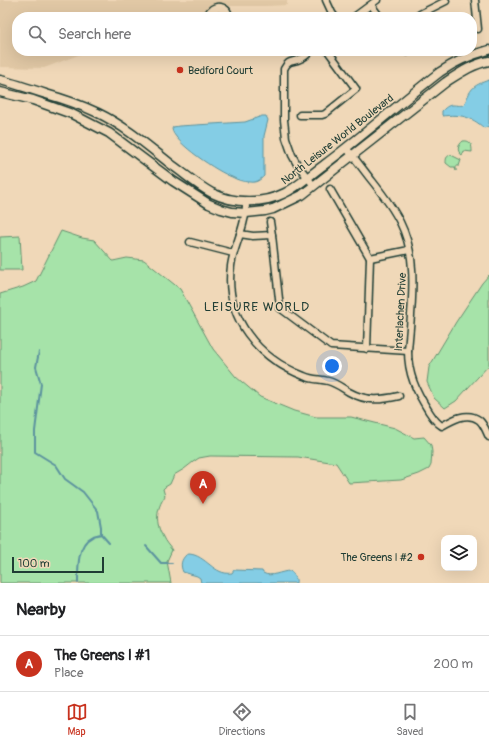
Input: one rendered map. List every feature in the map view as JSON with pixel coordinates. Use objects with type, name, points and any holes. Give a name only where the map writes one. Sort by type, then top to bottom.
[{"type":"street","points":[[326,0],[332,12]]},
{"type":"street","points":[[361,12],[377,0]]},
{"type":"street","points":[[475,0],[476,12]]},
{"type":"street","points":[[424,12],[446,1]]},
{"type":"street","points":[[211,12],[218,4],[226,12]]},
{"type":"street","points":[[371,5],[376,12]]},
{"type":"street","points":[[477,19],[478,29]]},
{"type":"street","name":"North Leisure World Boulevard","points":[[477,54],[489,50]]},
{"type":"street","points":[[305,56],[302,59],[290,61],[285,66],[283,72],[284,120],[286,138],[292,155],[314,186]]},
{"type":"street","points":[[300,115],[325,114],[356,90],[332,56]]},
{"type":"street","name":"North Leisure World Boulevard","points":[[0,80],[74,103],[97,113],[113,121],[136,136],[212,193],[246,202],[277,196],[297,185],[445,69],[469,56]]},
{"type":"street","name":"North Leisure World Boulevard","points":[[0,92],[33,100],[72,114],[109,133],[173,181],[209,204],[232,212],[246,213],[265,211],[281,206],[302,195],[446,82],[465,70],[489,61]]},
{"type":"street","name":"Interlachen Drive","points":[[346,148],[389,203],[401,223],[407,240],[412,268],[408,352],[409,368],[414,385],[422,402],[437,423],[442,426],[460,417],[475,418],[479,420],[489,437]]},
{"type":"street","points":[[330,189],[370,258],[367,349]]},
{"type":"street","points":[[246,202],[246,213],[233,253],[229,285],[236,313],[250,338],[269,357],[281,365],[313,380],[327,381],[336,384],[352,394],[364,398],[378,400],[399,396]]},
{"type":"street","points":[[270,222],[280,308],[331,346],[408,352]]},
{"type":"street","points":[[240,234],[272,236]]},
{"type":"street","points":[[190,242],[233,253]]},
{"type":"street","points":[[370,258],[409,250]]},
{"type":"shaded area","points":[[0,0],[287,0],[287,5],[227,6],[228,12],[12,12],[12,56],[76,56],[44,68],[0,67]]},
{"type":"green space","points":[[463,141],[469,142],[472,147],[472,152],[464,151],[462,155],[459,152],[458,148]]},
{"type":"green space","points":[[451,155],[461,160],[459,166],[456,166],[456,171],[455,167],[451,167],[446,163],[447,157]]},
{"type":"green space","points":[[61,231],[82,238],[94,240],[113,261],[127,258],[144,260],[180,289],[213,349],[236,377],[260,397],[294,411],[316,417],[351,417],[395,428],[414,438],[424,437],[431,445],[431,465],[429,469],[401,480],[349,483],[336,463],[298,457],[210,456],[199,458],[174,475],[170,484],[163,489],[165,496],[158,511],[160,532],[172,550],[167,561],[171,583],[0,583],[0,294],[23,287],[36,281]]},
{"type":"green space","points":[[20,236],[22,270],[0,270],[0,237]]},
{"type":"green space","points":[[489,275],[489,365],[456,401],[445,408],[434,398],[427,382],[429,367],[456,322]]},
{"type":"water","points":[[489,80],[489,126],[484,128],[470,118],[454,115],[442,115],[442,111],[448,106],[464,105],[468,95],[475,86]]},
{"type":"water","points":[[266,116],[268,120],[264,136],[264,176],[254,182],[245,182],[236,179],[207,163],[180,142],[172,129],[173,127],[179,126],[245,122]]},
{"type":"water","points":[[186,555],[195,555],[215,569],[226,573],[232,573],[234,570],[262,571],[263,573],[273,575],[290,571],[295,576],[296,583],[201,583],[200,578],[197,576],[183,572],[181,565],[182,561]]},
{"type":"waterway","points":[[39,352],[36,367],[41,384],[35,431],[35,452],[56,465],[65,479],[83,492],[98,511],[101,527],[101,534],[87,540],[83,545],[78,564],[78,583]]},
{"type":"waterway","points":[[101,534],[109,543]]},
{"type":"waterway","points":[[146,546],[161,563],[172,563]]},
{"type":"place","name":"Bedford Court","points":[[180,70]]},
{"type":"place","name":"The Greens I #1","points":[[203,504]]},
{"type":"place","name":"The Greens I #2","points":[[421,557]]},
{"type":"district","name":"LEISURE WORLD","points":[[257,306]]}]
